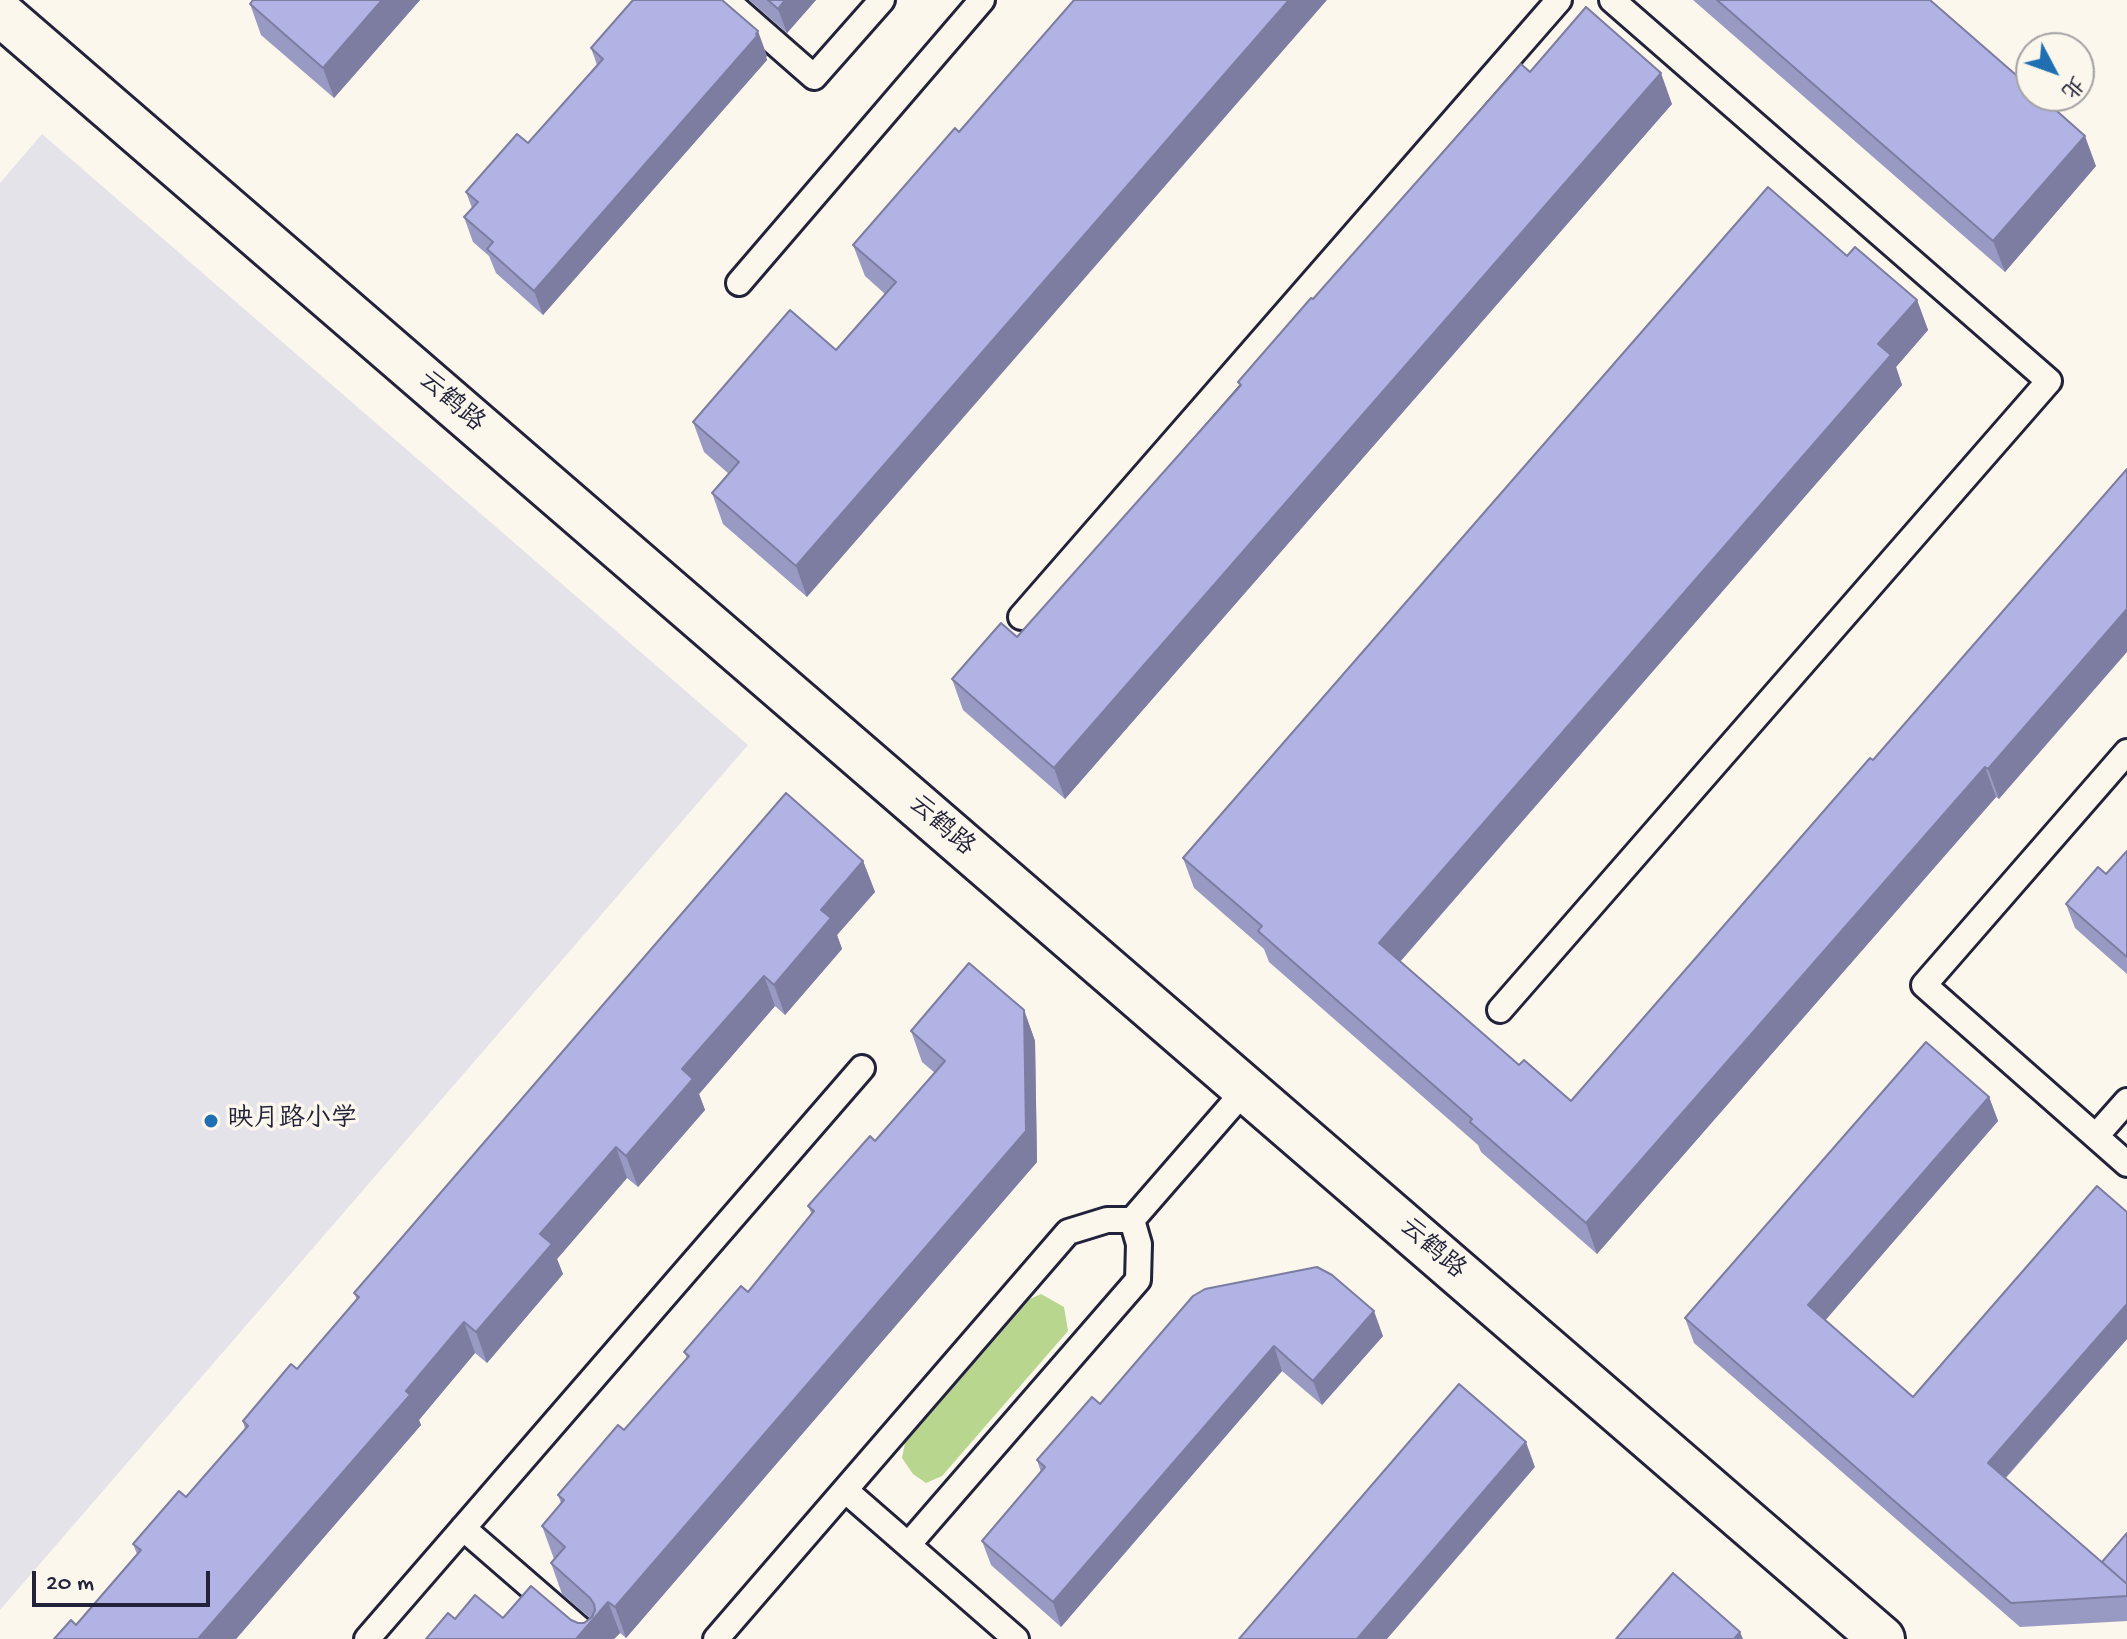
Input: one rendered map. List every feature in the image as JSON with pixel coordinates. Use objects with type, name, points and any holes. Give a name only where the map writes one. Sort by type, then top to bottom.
[{"type":"street","name":"云鹤路","points":[[10,17],[1882,1639]]},
{"type":"lane","points":[[726,0],[814,77],[882,0]]},
{"type":"lane","points":[[739,283],[982,0]]},
{"type":"lane","points":[[1021,617],[1559,0]]},
{"type":"lane","points":[[1500,1010],[2049,381],[1612,0]]},
{"type":"lane","points":[[2127,752],[1924,985],[2127,1164]]},
{"type":"lane","points":[[367,1639],[862,1068]]},
{"type":"lane","points":[[716,1639],[1068,1232],[1107,1220],[1132,1220],[1245,1090]]},
{"type":"lane","points":[[2096,1136],[2127,1101]]},
{"type":"lane","points":[[908,1545],[1138,1280],[1139,1244],[1132,1220]]},
{"type":"lane","points":[[845,1490],[1016,1639]]},
{"type":"lane","points":[[463,1528],[591,1639]]},
{"type":"shaded area","name":"映月路小学","points":[[42,134],[748,745],[0,1610],[0,183]]},
{"type":"green space","points":[[1041,1294],[1064,1307],[1068,1331],[942,1476],[926,1483],[913,1474],[902,1458],[905,1443],[1030,1299]]},
{"type":"building","points":[[253,0],[382,0],[323,68],[250,4]]},
{"type":"building","points":[[633,0],[722,0],[758,31],[758,35],[534,291],[487,249],[493,242],[464,217],[478,202],[466,192],[517,134],[528,143],[603,59],[591,48]]},
{"type":"building","points":[[768,0],[785,0],[778,9]]},
{"type":"building","points":[[1074,0],[1289,0],[796,566],[712,493],[739,462],[693,422],[790,310],[836,350],[896,282],[853,245],[955,128],[959,132]]},
{"type":"building","points":[[1717,0],[1930,0],[2015,74],[2015,112],[2058,112],[2085,136],[1993,241]]},
{"type":"building","points":[[1586,7],[1661,73],[1054,768],[952,679],[1001,623],[1017,637],[1241,385],[1238,382],[1311,298],[1521,64],[1530,72]]},
{"type":"building","points":[[1768,187],[1847,256],[1855,247],[1917,300],[1878,344],[1891,355],[1379,943],[1519,1065],[1524,1060],[1571,1101],[2127,469],[2127,609],[1586,1223],[1258,931],[1262,926],[1183,858]]},
{"type":"building","points":[[786,793],[863,861],[821,910],[831,918],[774,985],[764,976],[682,1069],[693,1079],[626,1156],[616,1147],[540,1234],[552,1244],[476,1332],[464,1322],[406,1391],[410,1395],[198,1639],[54,1639],[71,1620],[76,1625],[141,1550],[133,1544],[179,1491],[186,1497],[248,1426],[243,1421],[291,1364],[297,1369],[359,1297],[354,1293]]},
{"type":"building","points":[[2127,851],[2127,957],[2066,904],[2098,867],[2106,874]]},
{"type":"building","points":[[969,963],[1024,1010],[1026,1131],[615,1607],[608,1602],[576,1639],[426,1639],[448,1613],[455,1619],[475,1595],[503,1618],[531,1586],[571,1620],[584,1623],[592,1617],[595,1610],[590,1598],[551,1563],[565,1547],[542,1526],[564,1500],[558,1495],[618,1425],[624,1430],[689,1356],[684,1352],[741,1286],[748,1292],[814,1211],[808,1206],[870,1136],[875,1141],[945,1061],[911,1031]]},
{"type":"building","points":[[1926,1042],[1989,1097],[1808,1305],[1913,1397],[2097,1186],[2127,1212],[2127,1304],[1988,1463],[2127,1584],[2127,1596],[2011,1603],[1685,1318]]},
{"type":"building","points":[[1317,1267],[1332,1275],[1374,1311],[1313,1381],[1274,1346],[1053,1602],[982,1541],[1045,1467],[1037,1460],[1092,1397],[1100,1404],[1193,1296],[1205,1289]]},
{"type":"building","points":[[1459,1384],[1526,1442],[1357,1639],[1239,1639]]},
{"type":"building","points":[[2127,1533],[2127,1584],[2102,1562]]},
{"type":"building","points":[[1673,1573],[1740,1632],[1734,1639],[1616,1639]]},
{"type":"place","name":"映月路小学","points":[[211,1121]]}]
